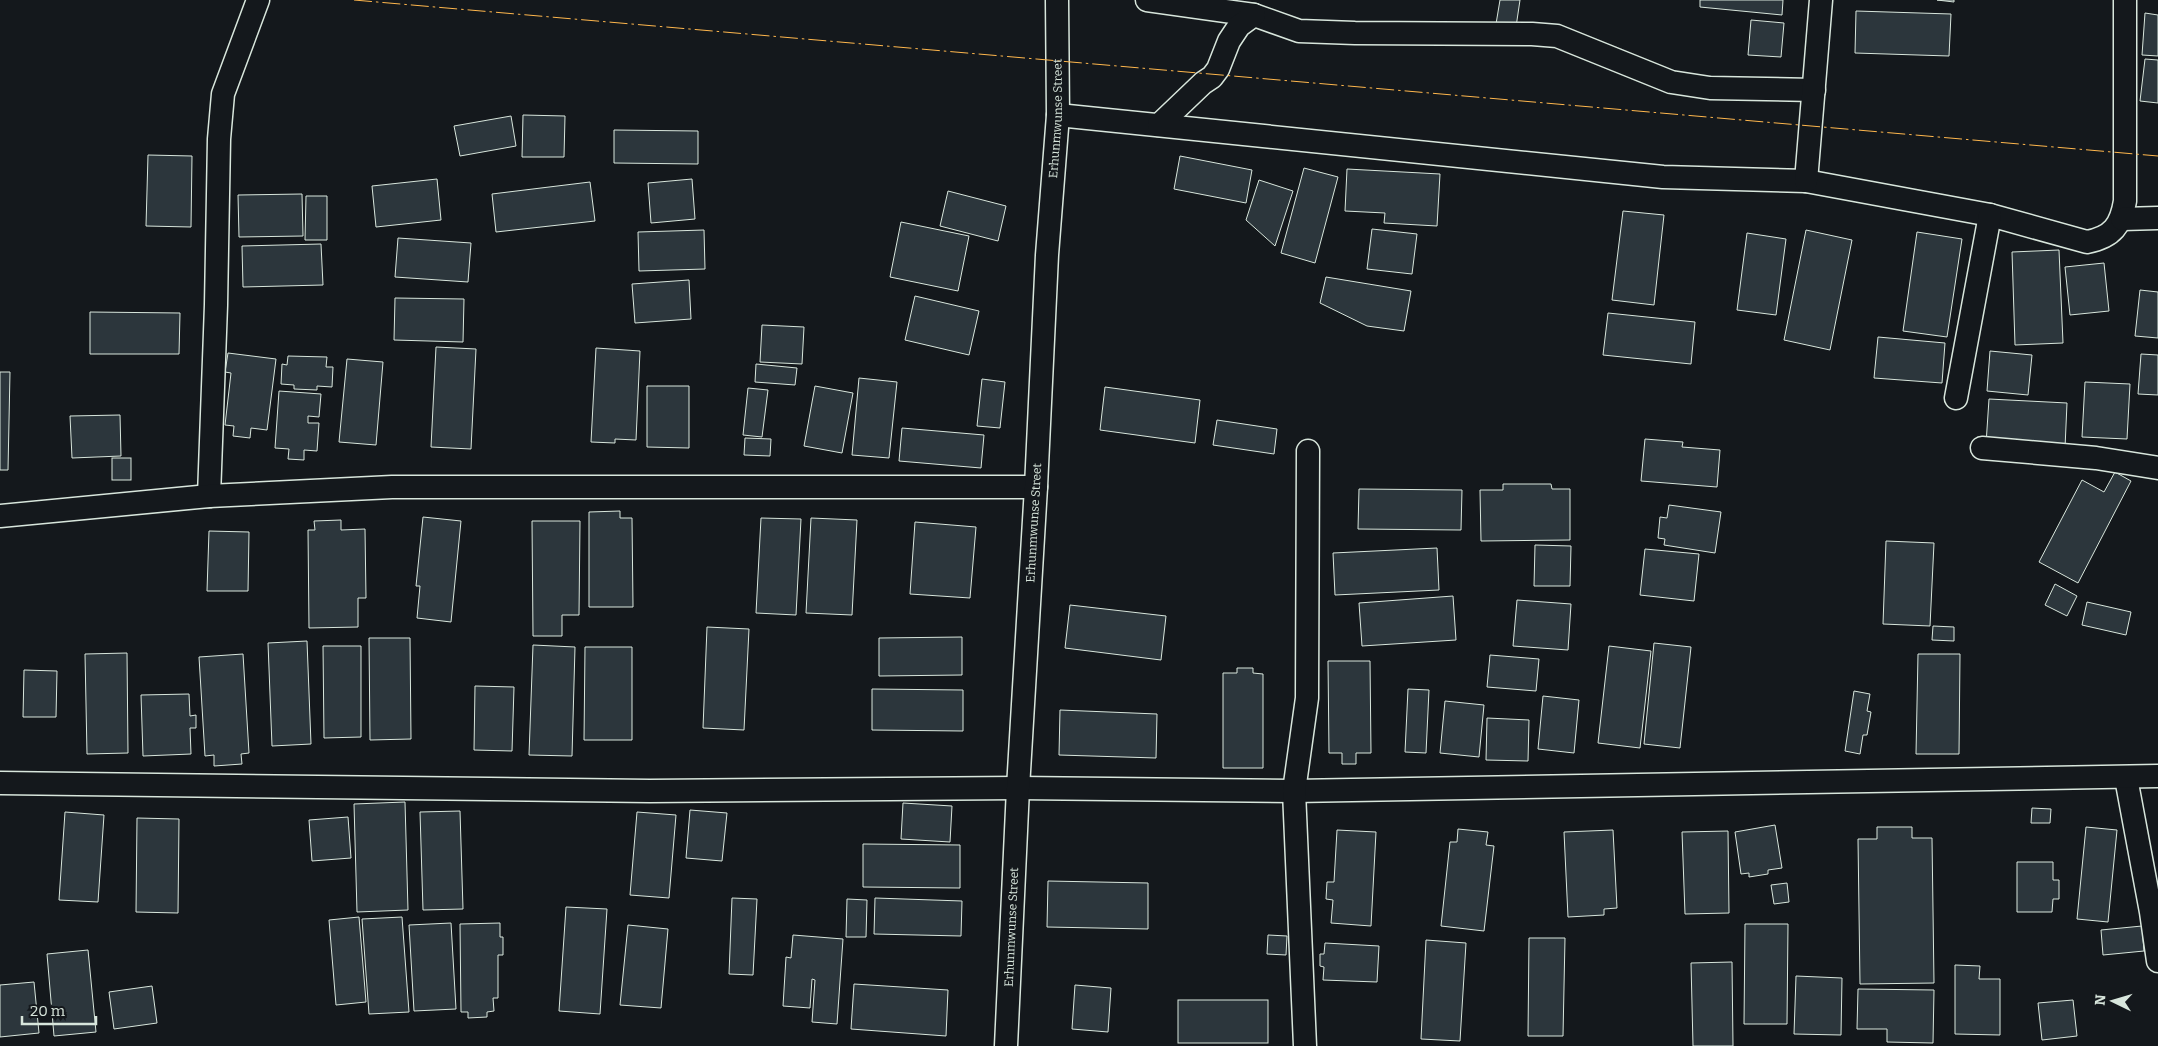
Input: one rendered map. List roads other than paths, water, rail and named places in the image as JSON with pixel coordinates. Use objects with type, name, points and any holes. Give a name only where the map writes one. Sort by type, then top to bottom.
[{"type":"street","points":[[209,496],[216,305],[219,139],[223,94],[258,0]]},
{"type":"street","name":"Erhunmwunse Street","points":[[1006,1046],[1047,255],[1058,115],[1057,0]]},
{"type":"street","points":[[1147,0],[1254,15],[1299,31],[1532,34],[1557,36],[1672,82],[1710,88],[1814,90]]},
{"type":"street","points":[[1806,181],[1821,0]]},
{"type":"street","points":[[1058,115],[1663,177],[1806,181],[1990,215],[2087,242],[2099,240],[2112,231],[2122,219],[2125,201],[2125,0]]},
{"type":"street","points":[[1159,125],[1203,83],[1212,77],[1218,69],[1229,41],[1239,26],[1254,15]]},
{"type":"street","points":[[1956,398],[1990,215]]},
{"type":"street","points":[[2122,219],[2158,218]]},
{"type":"street","points":[[1982,448],[2096,458],[2158,468]]},
{"type":"street","points":[[1305,1046],[1294,791],[1307,698],[1308,451]]},
{"type":"street","points":[[0,516],[209,496],[392,487],[1036,487]]},
{"type":"street","points":[[0,783],[650,790],[1018,788],[1294,791],[2158,776]]},
{"type":"street","points":[[2126,778],[2151,912],[2158,961]]}]
